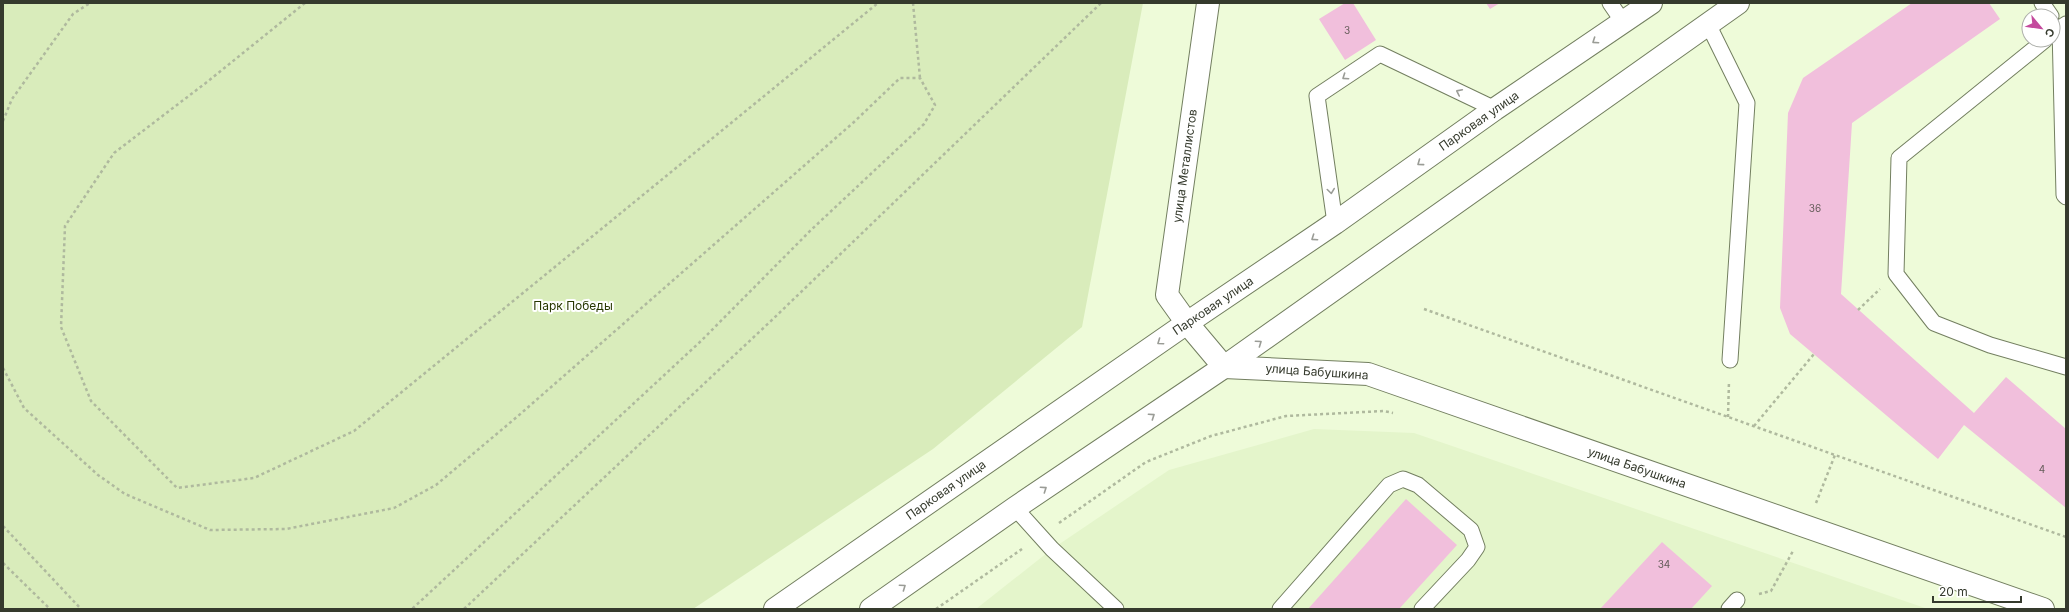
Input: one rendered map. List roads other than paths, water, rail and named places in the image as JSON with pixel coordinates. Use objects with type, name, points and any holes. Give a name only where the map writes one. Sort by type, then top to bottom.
[{"type":"main road","name":"улица Металлистов","points":[[1208,3],[1168,294],[1187,323],[1224,367]]},
{"type":"main road","name":"Парковая улица","points":[[775,609],[1187,323],[1335,223],[1495,109],[1651,3]]},
{"type":"main road","points":[[871,609],[1016,508],[1224,367],[1738,3]]},
{"type":"main road","name":"улица Бабушкина","points":[[1224,367],[1368,374],[2043,609]]},
{"type":"lane","points":[[1610,3],[1623,22]]},
{"type":"lane","points":[[1708,24],[1747,103],[1730,360]]},
{"type":"lane","points":[[2035,48],[1899,158],[1896,274],[1934,323],[1990,345],[2066,367]]},
{"type":"lane","points":[[2059,48],[2064,195],[2066,197]]},
{"type":"lane","points":[[1335,223],[1317,96],[1380,54],[1495,109]]},
{"type":"lane","points":[[1280,609],[1389,485],[1403,479],[1418,485],[1471,530],[1477,547],[1468,560],[1422,609]]},
{"type":"lane","points":[[1016,508],[1052,549],[1116,609]]},
{"type":"park label","name":"Парк Победы","points":[[573,306]]}]
